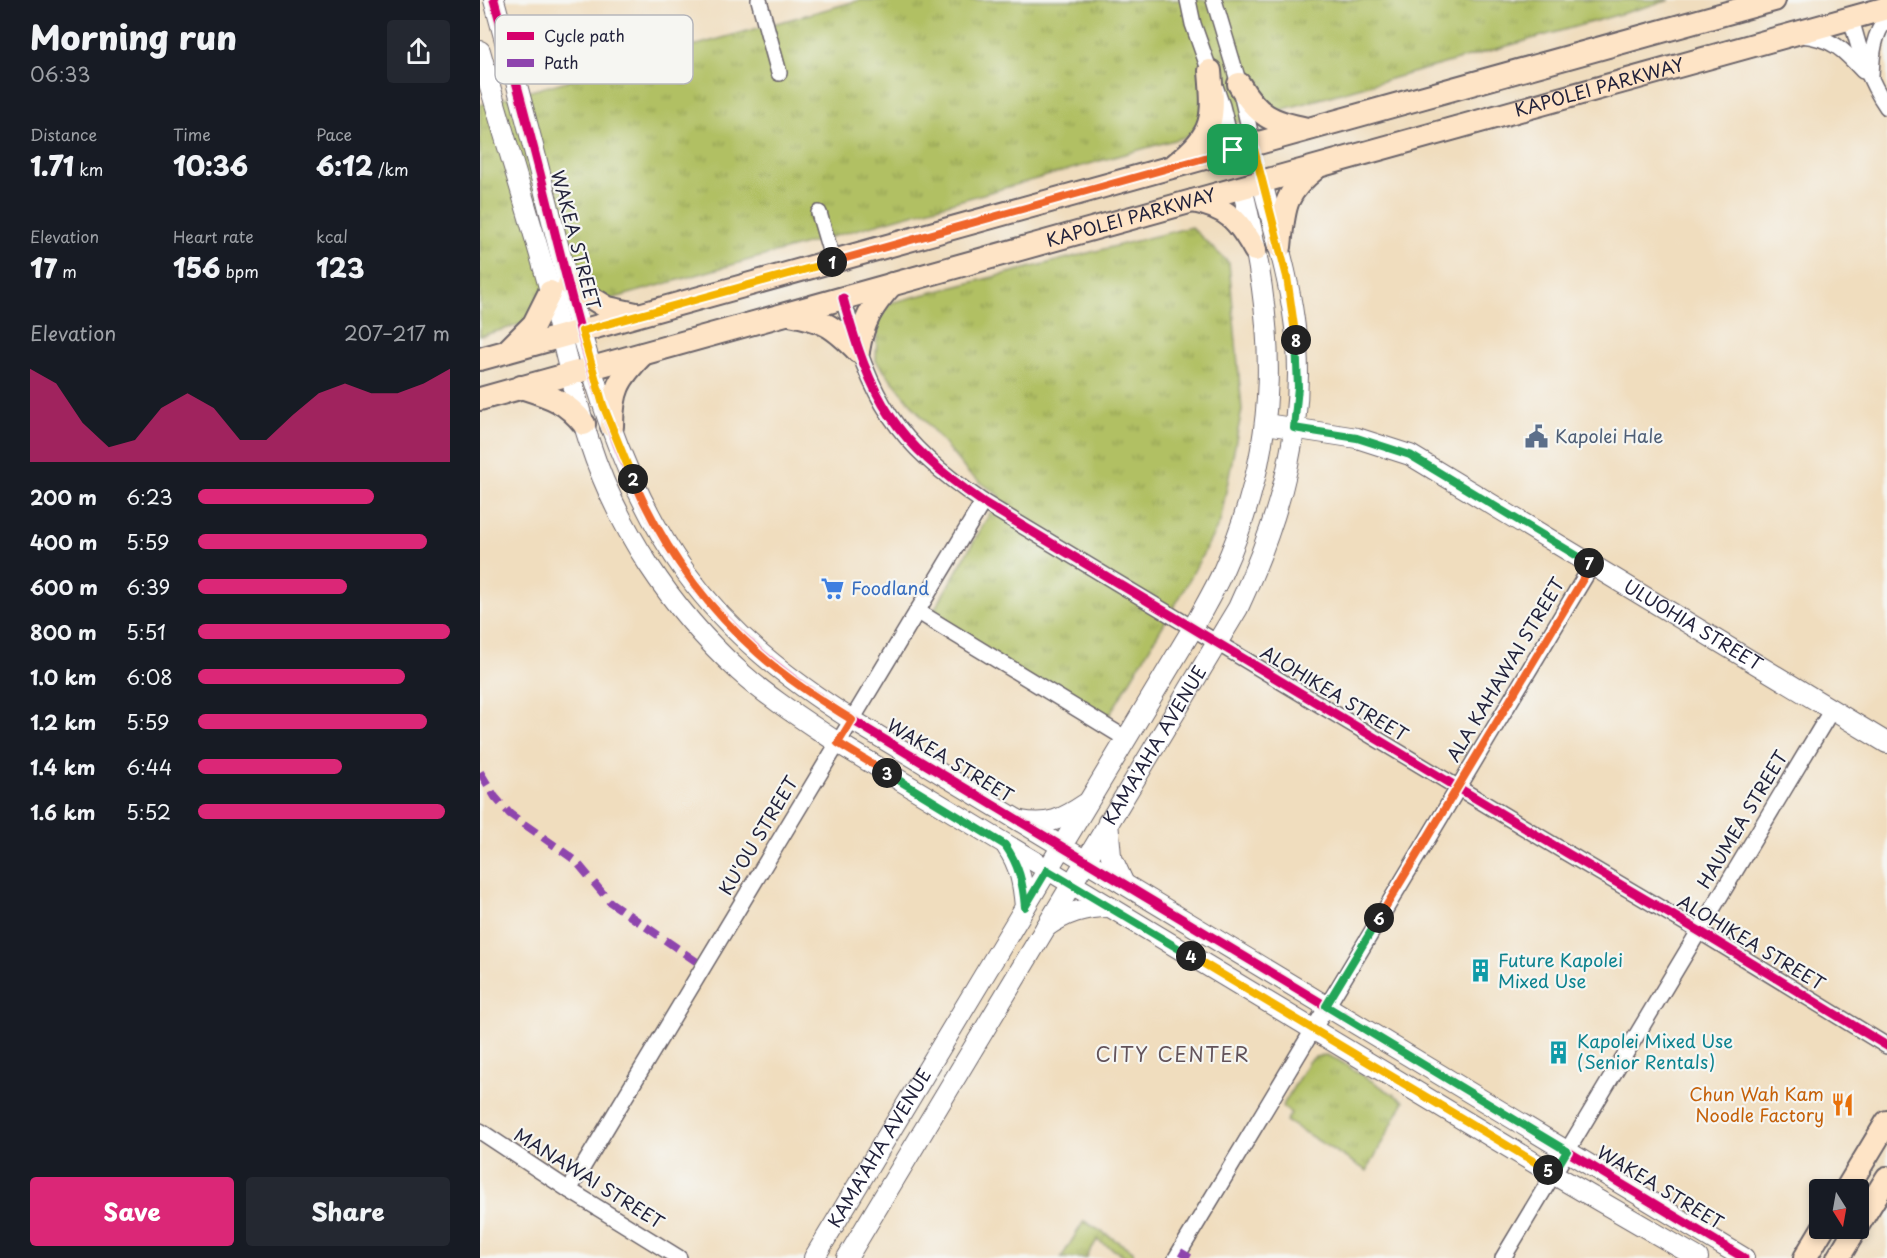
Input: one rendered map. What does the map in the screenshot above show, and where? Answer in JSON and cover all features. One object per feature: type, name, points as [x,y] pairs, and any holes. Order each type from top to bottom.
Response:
[{"type":"main road","name":"KAPOLEI PARKWAY","points":[[480,359],[1774,0]]},
{"type":"main road","name":"KAPOLEI PARKWAY","points":[[480,399],[1795,34],[1848,9],[1887,8]]},
{"type":"main road","points":[[1172,167],[1192,151],[1208,130],[1213,99],[1210,71]]},
{"type":"main road","points":[[1239,84],[1264,115],[1284,124],[1309,129]]},
{"type":"main road","points":[[1243,147],[1252,184]]},
{"type":"main road","points":[[1280,247],[1283,213],[1287,201],[1293,189],[1320,165]]},
{"type":"main road","points":[[1192,201],[1213,206],[1232,216],[1242,227],[1255,249]]},
{"type":"main road","points":[[833,261],[843,298]]},
{"type":"main road","points":[[858,351],[861,330],[869,313],[892,284]]},
{"type":"main road","points":[[506,352],[534,324],[558,286],[608,308],[640,315]]},
{"type":"main road","points":[[786,314],[807,317],[828,324],[858,351]]},
{"type":"main road","points":[[612,426],[614,394],[619,382],[627,369],[643,354]]},
{"type":"main road","points":[[521,387],[557,399],[575,413],[584,424]]},
{"type":"main road","points":[[1853,1179],[1887,1122]]},
{"type":"main road","points":[[1869,1207],[1887,1178]]},
{"type":"main road","points":[[1805,1258],[1816,1239]]},
{"type":"main road","points":[[1838,1258],[1849,1239]]},
{"type":"street","name":"WAKEA STREET","points":[[494,0],[498,15]]},
{"type":"street","points":[[759,0],[779,73]]},
{"type":"street","points":[[1188,0],[1193,24],[1210,71],[1243,147]]},
{"type":"street","points":[[1214,0],[1239,84],[1243,147]]},
{"type":"street","points":[[1848,9],[1871,81],[1887,107]]},
{"type":"street","points":[[1871,81],[1874,42],[1887,18]]},
{"type":"street","points":[[1795,34],[1815,36],[1839,46],[1871,81]]},
{"type":"street","name":"WAKEA STREET","points":[[480,51],[494,101],[558,286],[581,371],[584,424],[596,460],[621,515],[650,567],[691,622],[715,648],[758,687],[838,743],[1553,1174],[1698,1258]]},
{"type":"street","name":"WAKEA STREET","points":[[517,84],[558,286]]},
{"type":"street","name":"KAMA'AHA AVENUE","points":[[847,1258],[1217,643],[1242,599],[1271,528],[1282,495],[1294,428],[1298,387],[1297,353],[1295,321],[1280,247],[1252,184]]},
{"type":"street","name":"KAMA'AHA AVENUE","points":[[814,1258],[1193,628],[1222,573],[1245,515],[1266,423],[1269,383],[1268,334],[1263,287],[1255,249],[1252,184]]},
{"type":"street","points":[[819,213],[833,261]]},
{"type":"street","name":"ALOHIKEA STREET","points":[[843,298],[858,351],[876,395],[901,433],[933,465],[983,502],[1700,931],[1887,1046]]},
{"type":"street","name":"WAKEA STREET","points":[[581,371],[603,405],[646,508],[670,549],[700,592],[758,652],[811,694],[1014,819],[1744,1258]]},
{"type":"street","name":"ULUOHIA STREET","points":[[1266,423],[1357,438],[1410,455],[1887,743]]},
{"type":"street","name":"KU'OU STREET","points":[[569,1190],[983,502]]},
{"type":"street","name":"ALA KAHAWAI STREET","points":[[1176,1258],[1592,564]]},
{"type":"street","points":[[917,611],[1125,738]]},
{"type":"street","name":"HAUMEA STREET","points":[[1503,1258],[1832,711]]},
{"type":"street","points":[[1014,819],[1037,824],[1053,821],[1071,814],[1088,803]]},
{"type":"street","points":[[1108,822],[1111,856],[1124,884]]},
{"type":"street","points":[[1005,845],[1016,860],[1022,875],[1025,907]]},
{"type":"street","points":[[1044,928],[1078,910],[1109,907]]},
{"type":"street","name":"MANAWAI STREET","points":[[480,1131],[569,1190],[679,1258]]},
{"type":"green space","points":[[860,0],[1670,0],[480,336],[480,105],[556,84],[693,84],[693,46]]},
{"type":"green space","points":[[1191,227],[1229,263],[1242,410],[1220,522],[1180,597],[1106,721],[926,624],[1000,496],[969,474],[876,361],[878,306]]},
{"type":"green space","points":[[1326,1055],[1404,1101],[1367,1171],[1286,1121],[1291,1113],[1282,1107],[1308,1062],[1315,1057]]},
{"type":"green space","points":[[1084,1221],[1133,1251],[1134,1258],[1128,1258],[1097,1240],[1086,1258],[1061,1258]]},
{"type":"marked path","points":[[480,772],[495,797],[510,814],[575,860],[610,902],[703,966]]},
{"type":"marked path","points":[[1180,1252],[1190,1258]]},
{"type":"cycle path","points":[[494,0],[498,15]]},
{"type":"cycle path","points":[[517,84],[578,322],[621,453],[639,495],[661,535],[703,595],[741,636],[783,672],[852,720],[1744,1258]]},
{"type":"cycle path","points":[[843,298],[864,365],[890,416],[907,438],[928,459],[983,502],[1887,1046]]},
{"type":"place","name":"Kapolei Hale","points":[[1537,437]]},
{"type":"place","name":"Foodland","points":[[833,589]]},
{"type":"place","name":"Future Kapolei Mixed Use","points":[[1480,971]]},
{"type":"place","name":"Kapolei Mixed Use (Senior Rentals)","points":[[1559,1052]]},
{"type":"place","name":"Chun Wah Kam Noodle Factory","points":[[1842,1105]]},
{"type":"district","name":"CITY CENTER","points":[[1173,1055]]},
{"type":"route","points":[[1253,145],[1287,277],[1295,321],[1297,353],[1298,387],[1294,428],[1357,438],[1410,455],[1592,564],[1326,1006],[1567,1151],[1553,1174],[1047,870],[1025,907],[1022,875],[1016,860],[1005,845],[838,743],[852,720],[783,674],[758,652],[700,592],[665,541],[646,508],[603,405],[582,331],[1233,150],[1253,145]]}]
